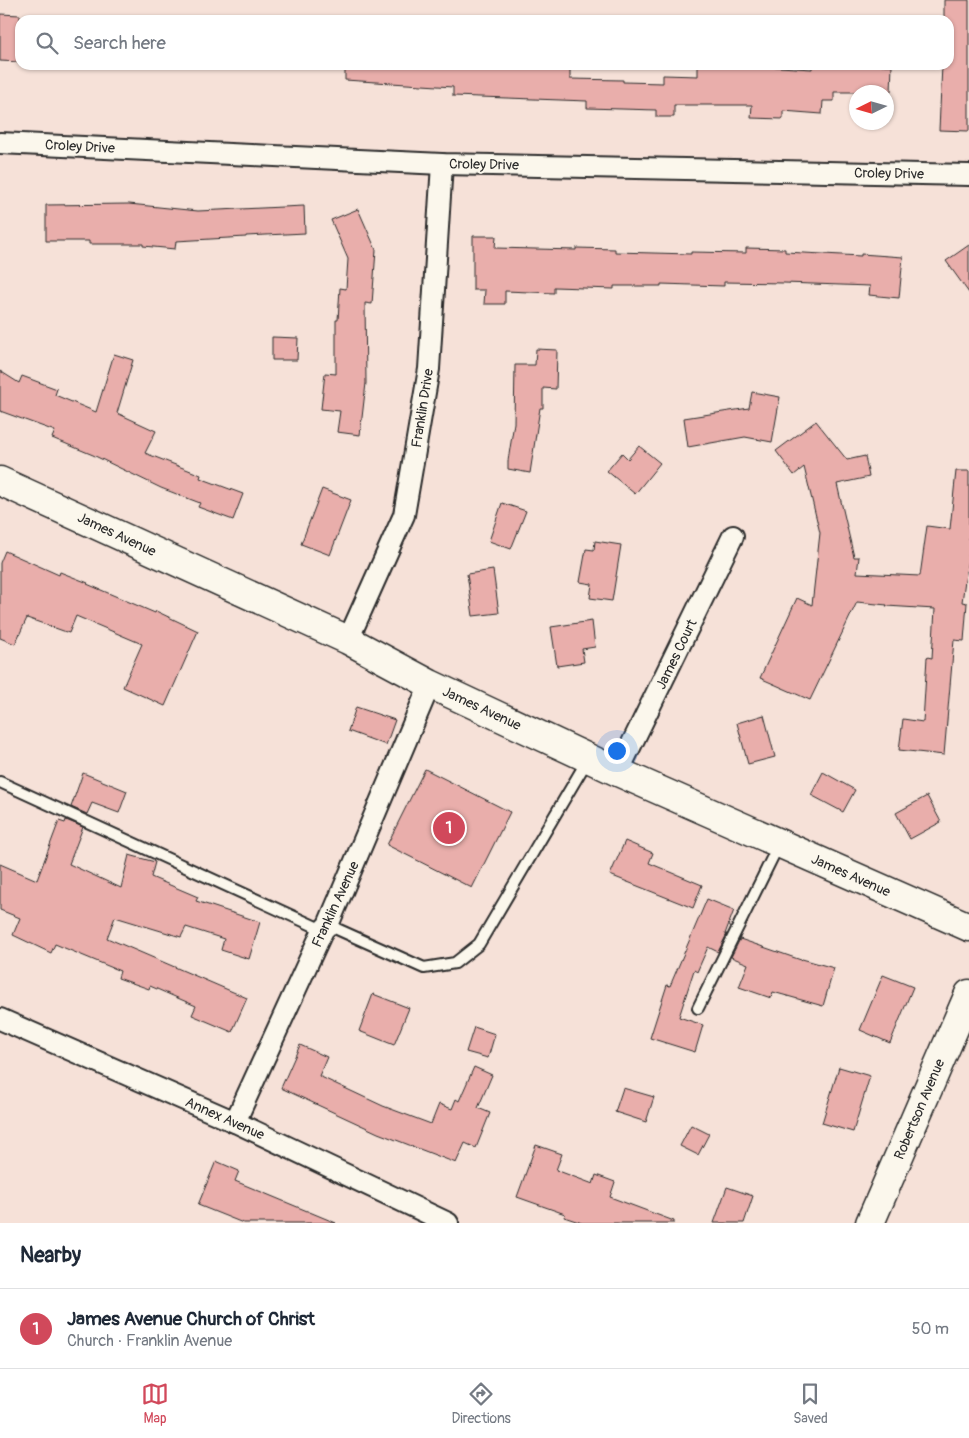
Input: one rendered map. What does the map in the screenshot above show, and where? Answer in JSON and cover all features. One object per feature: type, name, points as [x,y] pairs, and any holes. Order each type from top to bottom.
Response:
[{"type":"street","name":"Croley Drive","points":[[0,143],[442,164],[969,175]]},
{"type":"street","name":"Franklin Drive","points":[[348,640],[404,515],[429,369],[442,164]]},
{"type":"street","name":"James Avenue","points":[[0,481],[348,640],[430,684],[618,772],[969,927]]},
{"type":"street","name":"James Court","points":[[618,772],[733,536]]},
{"type":"street","name":"Franklin Avenue","points":[[235,1122],[326,928],[430,684]]},
{"type":"street","name":"Robertson Avenue","points":[[870,1223],[969,994]]},
{"type":"street","name":"Annex Avenue","points":[[0,1018],[235,1122],[448,1223]]},
{"type":"lane","points":[[0,782],[326,928],[424,968],[455,963],[479,944],[589,758]]},
{"type":"lane","points":[[698,1008],[780,843]]},
{"type":"building","points":[[944,0],[969,0],[969,131],[939,130],[942,70],[954,70],[954,15],[944,15]]},
{"type":"building","points":[[0,14],[20,15],[15,15],[15,62],[0,61]]},
{"type":"building","points":[[345,70],[570,70],[570,79],[663,83],[663,75],[698,76],[698,70],[892,70],[891,85],[849,85],[849,92],[834,92],[834,101],[823,101],[822,114],[783,111],[783,119],[751,118],[752,105],[674,105],[674,117],[656,117],[656,110],[587,108],[587,101],[453,96],[453,87],[345,80]]},
{"type":"building","points":[[129,204],[198,211],[304,206],[305,233],[176,241],[175,249],[143,246],[143,244],[89,244],[89,241],[46,241],[46,205]]},
{"type":"building","points":[[358,209],[376,250],[372,304],[365,303],[366,383],[360,435],[337,432],[340,411],[321,409],[325,373],[336,374],[336,320],[338,320],[340,288],[346,289],[348,259],[331,220]]},
{"type":"building","points":[[473,236],[496,236],[495,248],[615,249],[615,252],[691,254],[691,252],[746,253],[746,248],[785,249],[785,252],[903,257],[899,298],[869,295],[870,286],[724,282],[724,286],[661,284],[661,286],[614,286],[614,289],[554,287],[554,293],[505,291],[505,304],[484,304],[485,290],[473,290]]},
{"type":"building","points":[[969,245],[969,293],[946,261]]},
{"type":"building","points":[[272,337],[298,338],[297,360],[272,360]]},
{"type":"building","points":[[536,349],[557,350],[556,389],[543,388],[543,408],[540,408],[530,473],[508,469],[508,461],[514,423],[515,365],[535,365]]},
{"type":"building","points":[[114,354],[133,360],[117,413],[156,431],[145,453],[201,475],[200,478],[243,494],[233,520],[198,507],[200,503],[161,488],[93,455],[52,438],[55,431],[0,411],[0,371],[19,383],[22,376],[57,389],[55,395],[96,412]]},
{"type":"building","points":[[752,392],[780,397],[772,442],[745,437],[688,447],[684,418],[749,408]]},
{"type":"building","points":[[816,421],[847,460],[865,456],[869,477],[837,484],[854,557],[859,557],[857,573],[920,576],[927,526],[950,529],[956,471],[969,471],[969,551],[962,602],[967,603],[964,641],[954,640],[944,755],[899,750],[903,719],[923,722],[927,657],[932,658],[935,609],[857,602],[810,700],[760,678],[797,598],[812,605],[820,533],[804,467],[794,475],[776,451]]},
{"type":"building","points":[[639,446],[660,463],[635,494],[607,471],[622,453],[628,459]]},
{"type":"building","points":[[322,489],[351,500],[330,555],[301,544]]},
{"type":"building","points":[[502,503],[526,511],[511,549],[489,541]]},
{"type":"building","points":[[595,541],[621,545],[612,601],[590,598],[592,584],[580,582],[586,549],[594,550]]},
{"type":"building","points":[[5,551],[59,575],[60,572],[155,613],[156,611],[198,631],[165,706],[123,687],[142,644],[76,616],[69,633],[27,618],[15,644],[0,638],[0,563]]},
{"type":"building","points":[[493,570],[499,613],[473,616],[467,574]]},
{"type":"building","points":[[592,621],[595,647],[582,649],[584,662],[557,666],[551,627]]},
{"type":"building","points":[[356,707],[395,720],[386,745],[348,731]]},
{"type":"building","points":[[764,715],[775,757],[748,764],[737,723]]},
{"type":"building","points":[[425,769],[510,812],[472,888],[387,845]]},
{"type":"building","points":[[823,772],[855,790],[843,812],[811,795]]},
{"type":"building","points":[[83,773],[127,791],[119,813],[92,803],[87,814],[71,807]]},
{"type":"building","points":[[927,796],[941,822],[910,839],[896,813]]},
{"type":"building","points":[[66,820],[83,827],[69,864],[121,888],[129,855],[155,862],[151,877],[198,897],[196,901],[260,922],[249,959],[221,950],[224,939],[186,927],[181,937],[115,917],[107,938],[247,998],[232,1032],[192,1015],[196,1006],[150,986],[149,989],[118,978],[120,971],[55,944],[51,953],[13,935],[20,918],[0,910],[0,864],[37,880],[59,821],[65,823]]},
{"type":"building","points":[[625,841],[653,853],[649,863],[702,885],[693,908],[610,875]]},
{"type":"building","points":[[707,899],[734,910],[725,934],[727,934],[718,952],[708,947],[697,972],[694,970],[679,1017],[703,1025],[695,1052],[650,1038],[667,985],[670,986]]},
{"type":"building","points":[[740,939],[801,960],[834,968],[823,1006],[773,992],[771,998],[739,987],[748,964],[731,957]]},
{"type":"building","points":[[883,975],[913,987],[890,1043],[860,1030]]},
{"type":"building","points":[[373,994],[409,1008],[394,1045],[359,1031]]},
{"type":"building","points":[[474,1027],[495,1034],[488,1058],[466,1052]]},
{"type":"building","points":[[300,1045],[327,1057],[319,1076],[383,1106],[431,1124],[439,1104],[452,1109],[456,1099],[459,1101],[474,1067],[492,1075],[478,1108],[490,1113],[476,1148],[465,1143],[456,1163],[378,1133],[281,1088]]},
{"type":"building","points":[[839,1067],[870,1076],[853,1132],[822,1123]]},
{"type":"building","points":[[623,1088],[654,1097],[646,1122],[615,1112]]},
{"type":"building","points":[[691,1125],[709,1134],[698,1155],[680,1146]]},
{"type":"building","points":[[536,1145],[562,1154],[556,1170],[593,1184],[596,1175],[615,1182],[610,1197],[674,1221],[674,1223],[582,1223],[564,1217],[565,1214],[517,1197]]},
{"type":"building","points":[[216,1161],[239,1171],[235,1181],[336,1223],[243,1223],[198,1205]]},
{"type":"building","points":[[727,1187],[753,1196],[744,1223],[714,1223]]},
{"type":"place","name":"James Avenue Church of Christ","points":[[449,828]]}]
